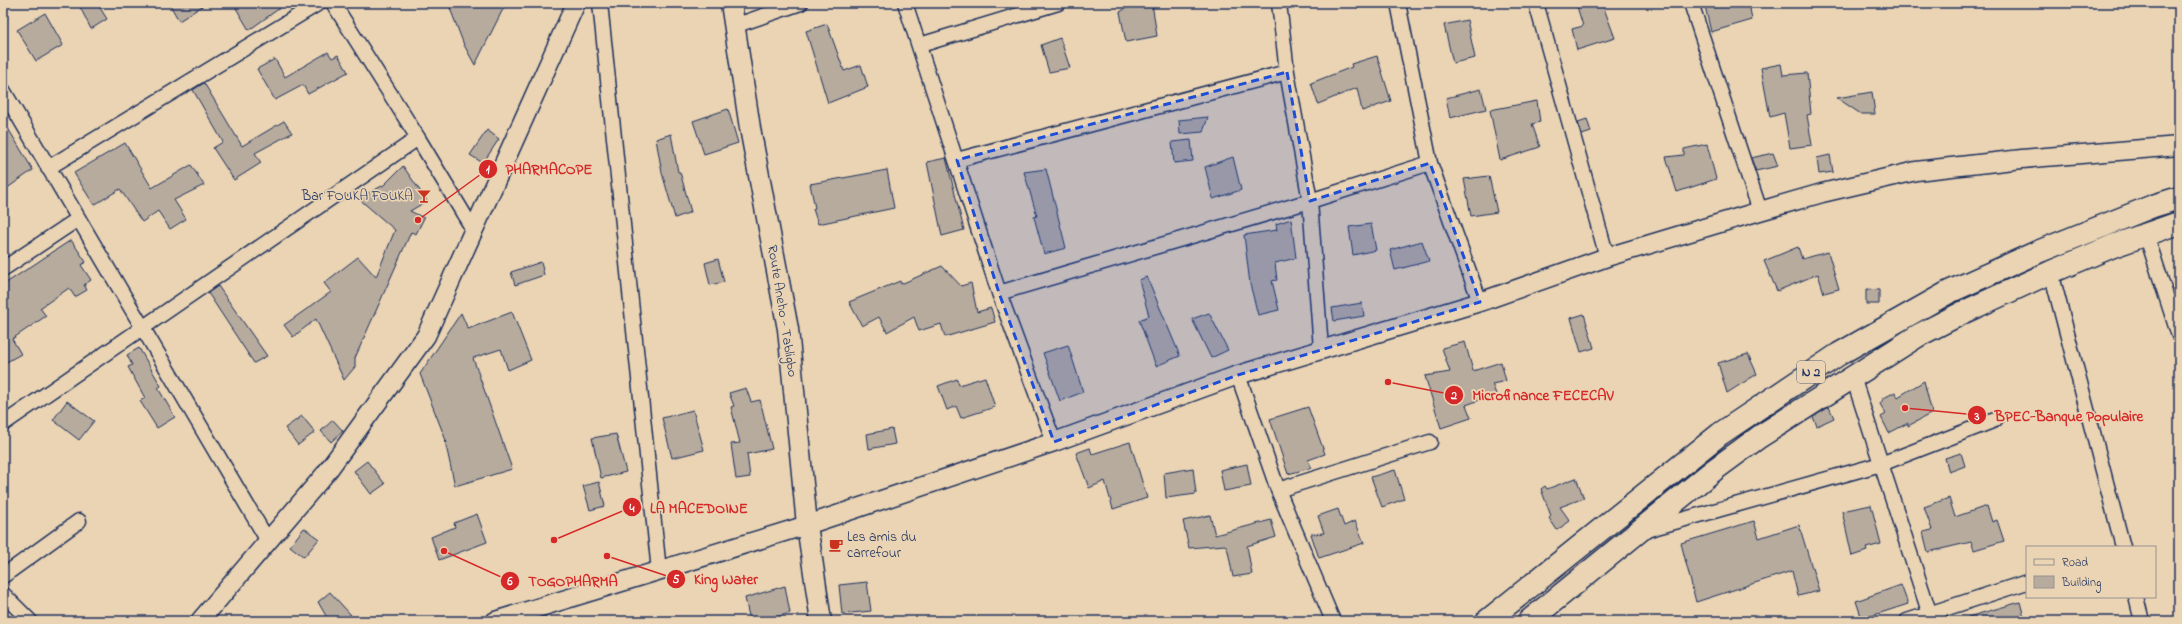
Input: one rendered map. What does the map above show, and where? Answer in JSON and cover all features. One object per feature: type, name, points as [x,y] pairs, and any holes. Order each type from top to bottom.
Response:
[{"type":"highway","name":"N 2","points":[[1487,621],[1720,434],[1839,354],[1949,292],[2040,251],[2153,206],[2179,198]]},
{"type":"highway","name":"N 2","points":[[1529,621],[1714,470],[1759,437],[1919,335],[2050,272],[2146,234],[2179,223]]},
{"type":"main road","name":"Route Aneho - Tabligbo","points":[[731,3],[750,128],[788,329],[807,525],[821,621]]},
{"type":"street","points":[[48,168],[319,3]]},
{"type":"street","points":[[333,3],[418,138],[474,231]]},
{"type":"street","points":[[200,621],[326,473],[426,336],[576,3]]},
{"type":"street","points":[[600,3],[659,571]]},
{"type":"street","points":[[734,26],[802,3]]},
{"type":"street","points":[[905,3],[920,45],[999,293],[1054,442]]},
{"type":"street","points":[[920,45],[1058,3]]},
{"type":"street","points":[[1279,3],[1287,72],[1310,201],[1321,349]]},
{"type":"street","points":[[1398,3],[1430,163],[1480,302]]},
{"type":"street","points":[[1536,3],[1607,257]]},
{"type":"street","points":[[1691,3],[1760,211]]},
{"type":"street","points":[[957,160],[1287,72]]},
{"type":"street","points":[[3,90],[7,106],[48,168],[78,218],[268,541]]},
{"type":"street","points":[[3,424],[418,138]]},
{"type":"street","points":[[495,621],[807,525],[1054,442],[1238,375],[1480,302],[1607,257],[1822,193],[1916,171],[2022,159],[2179,146]]},
{"type":"street","points":[[999,293],[1310,201],[1430,163]]},
{"type":"street","points":[[3,269],[78,218]]},
{"type":"street","points":[[2146,234],[2179,336]]},
{"type":"street","points":[[2050,272],[2123,546]]},
{"type":"street","points":[[1238,375],[1278,490],[1334,621]]},
{"type":"street","points":[[1853,377],[1931,618]]},
{"type":"street","points":[[1641,531],[1881,464],[1995,420]]},
{"type":"street","points":[[1278,490],[1430,442]]},
{"type":"street","points":[[3,576],[79,521]]},
{"type":"street","points":[[1908,621],[1931,618],[2026,582]]},
{"type":"street","points":[[3,594],[30,621]]},
{"type":"street","points":[[2136,598],[2142,621]]},
{"type":"highlighted area","points":[[1287,72],[1310,201],[1430,163],[1480,302],[1238,375],[1054,442],[999,293],[957,160]]},
{"type":"building","points":[[78,3],[97,3],[107,19],[91,29]]},
{"type":"building","points":[[169,3],[207,3],[179,21]]},
{"type":"building","points":[[233,3],[287,3],[249,30]]},
{"type":"building","points":[[448,3],[506,3],[475,65],[464,45]]},
{"type":"building","points":[[1127,3],[1152,3],[1157,36],[1126,42],[1120,12],[1128,7]]},
{"type":"building","points":[[1576,3],[1602,3],[1615,38],[1577,50],[1572,29],[1583,26]]},
{"type":"building","points":[[1712,3],[1749,3],[1752,20],[1711,32],[1705,6]]},
{"type":"building","points":[[45,13],[63,45],[36,61],[17,30]]},
{"type":"building","points":[[1467,20],[1475,58],[1453,63],[1444,25]]},
{"type":"building","points":[[827,24],[844,71],[861,65],[868,87],[828,103],[806,31]]},
{"type":"building","points":[[1060,38],[1070,68],[1049,72],[1041,45]]},
{"type":"building","points":[[328,52],[332,58],[338,55],[348,72],[308,94],[303,85],[275,100],[257,69],[275,59],[285,77]]},
{"type":"building","points":[[1377,56],[1391,101],[1362,111],[1357,88],[1318,104],[1311,83],[1352,67],[1351,64]]},
{"type":"building","points":[[1781,64],[1783,75],[1807,73],[1811,114],[1807,115],[1812,145],[1790,148],[1784,113],[1770,117],[1761,68]]},
{"type":"building","points":[[204,83],[242,146],[284,121],[292,133],[255,153],[261,163],[234,180],[213,148],[223,142],[193,90]]},
{"type":"building","points":[[1481,89],[1486,109],[1450,118],[1446,98]]},
{"type":"building","points":[[1872,92],[1875,114],[1861,114],[1837,98]]},
{"type":"building","points":[[1537,101],[1540,122],[1532,124],[1540,147],[1500,160],[1490,110]]},
{"type":"building","points":[[728,109],[738,143],[704,154],[693,121]]},
{"type":"building","points":[[1208,117],[1203,132],[1180,134],[1179,120]]},
{"type":"building","points":[[1587,119],[1591,132],[1582,135],[1578,122]]},
{"type":"building","points":[[3,120],[33,170],[3,191]]},
{"type":"building","points":[[487,130],[499,139],[483,163],[470,155]]},
{"type":"building","points":[[671,134],[678,172],[680,172],[691,212],[675,218],[662,173],[656,139]]},
{"type":"building","points":[[1191,140],[1193,161],[1174,163],[1172,142]]},
{"type":"building","points":[[125,143],[152,188],[191,165],[204,185],[174,200],[186,219],[170,229],[158,211],[142,222],[120,189],[94,205],[74,173]]},
{"type":"building","points":[[1707,144],[1716,179],[1677,192],[1666,157],[1684,155],[1684,149]]},
{"type":"building","points":[[1773,153],[1778,166],[1756,171],[1751,158]]},
{"type":"building","points":[[1830,155],[1833,172],[1819,174],[1817,158]]},
{"type":"building","points":[[1233,157],[1241,190],[1213,199],[1205,167]]},
{"type":"building","points":[[946,158],[964,230],[942,236],[927,162]]},
{"type":"building","points":[[403,166],[427,201],[410,211],[424,218],[416,234],[411,232],[355,358],[355,367],[344,380],[316,319],[293,337],[284,325],[331,292],[324,283],[358,257],[376,277],[395,230],[358,198],[384,185]]},
{"type":"building","points":[[1046,169],[1066,248],[1044,254],[1034,217],[1037,216],[1024,172]]},
{"type":"building","points":[[887,170],[894,208],[818,224],[813,209],[815,208],[810,184]]},
{"type":"building","points":[[1489,176],[1497,212],[1471,216],[1464,179]]},
{"type":"building","points":[[1291,219],[1296,258],[1275,263],[1277,280],[1272,281],[1279,310],[1258,315],[1250,284],[1244,235],[1277,230],[1276,224]]},
{"type":"building","points":[[1371,224],[1376,250],[1353,255],[1349,227]]},
{"type":"building","points":[[71,240],[86,262],[81,265],[91,280],[84,285],[87,290],[75,297],[69,288],[40,308],[46,316],[12,339],[21,354],[3,364],[3,285]]},
{"type":"building","points":[[1422,241],[1429,261],[1395,270],[1390,250]]},
{"type":"building","points":[[1798,247],[1802,259],[1828,252],[1839,289],[1824,293],[1818,274],[1777,291],[1764,261]]},
{"type":"building","points":[[718,259],[724,282],[710,285],[705,263]]},
{"type":"building","points":[[541,262],[544,275],[515,285],[511,272]]},
{"type":"building","points":[[942,266],[961,286],[971,283],[977,312],[991,308],[995,322],[945,337],[941,324],[919,331],[914,317],[887,332],[879,317],[862,326],[849,302],[900,281],[901,284]]},
{"type":"building","points":[[1147,277],[1180,356],[1156,366],[1139,320],[1149,316],[1139,280]]},
{"type":"building","points":[[218,286],[267,356],[254,363],[208,293]]},
{"type":"building","points":[[1866,289],[1879,290],[1879,304],[1866,304]]},
{"type":"building","points":[[1362,303],[1364,316],[1334,321],[1332,308]]},
{"type":"building","points":[[512,312],[531,360],[508,370],[501,349],[473,358],[512,469],[455,486],[445,441],[447,443],[420,374],[461,313],[468,329]]},
{"type":"building","points":[[1209,313],[1228,350],[1211,358],[1192,319]]},
{"type":"building","points":[[1584,314],[1594,348],[1581,352],[1571,318]]},
{"type":"building","points":[[1465,342],[1473,371],[1501,362],[1506,381],[1492,384],[1496,394],[1466,405],[1471,418],[1441,428],[1425,376],[1450,372],[1442,348]]},
{"type":"building","points":[[1068,345],[1083,392],[1060,401],[1043,353]]},
{"type":"building","points":[[139,348],[161,386],[158,388],[175,417],[157,428],[140,401],[145,398],[128,367],[132,365],[127,355]]},
{"type":"building","points":[[1748,354],[1757,374],[1727,393],[1718,363]]},
{"type":"building","points":[[985,377],[995,407],[961,418],[956,406],[947,410],[938,386],[957,379],[959,385]]},
{"type":"building","points":[[1924,381],[1932,413],[1908,426],[1908,423],[1889,433],[1881,417],[1886,414],[1880,404],[1884,398],[1895,392],[1898,397]]},
{"type":"building","points":[[746,388],[751,402],[760,400],[772,449],[747,454],[750,477],[736,479],[731,444],[740,443],[731,407],[734,406],[729,393]]},
{"type":"building","points":[[67,401],[94,421],[79,440],[53,420]]},
{"type":"building","points":[[1308,407],[1325,454],[1308,460],[1311,468],[1288,474],[1270,419]]},
{"type":"building","points":[[1829,407],[1834,418],[1817,426],[1813,417]]},
{"type":"building","points":[[693,410],[704,450],[672,458],[662,418]]},
{"type":"building","points":[[302,416],[315,432],[298,445],[285,428]]},
{"type":"building","points":[[333,420],[343,431],[331,442],[321,431]]},
{"type":"building","points":[[892,429],[895,444],[869,449],[867,434]]},
{"type":"building","points":[[616,434],[626,472],[601,478],[592,438]]},
{"type":"building","points":[[1130,442],[1147,498],[1113,509],[1105,481],[1089,488],[1076,453],[1090,448],[1092,454]]},
{"type":"building","points":[[1961,453],[1965,466],[1949,472],[1945,458]]},
{"type":"building","points":[[367,461],[385,484],[371,494],[354,471]]},
{"type":"building","points":[[1247,464],[1251,486],[1224,491],[1220,470]]},
{"type":"building","points":[[1193,468],[1196,494],[1166,498],[1164,473]]},
{"type":"building","points":[[1395,470],[1404,499],[1382,507],[1371,477]]},
{"type":"building","points":[[1576,478],[1584,498],[1560,507],[1570,521],[1557,530],[1549,518],[1551,516],[1541,489],[1545,486],[1547,489]]},
{"type":"building","points":[[599,482],[605,506],[590,510],[583,486]]},
{"type":"building","points":[[1949,498],[1955,517],[1987,506],[1992,522],[1997,520],[2004,541],[1974,550],[1971,542],[1928,552],[1923,532],[1932,530],[1924,507]]},
{"type":"building","points":[[1871,505],[1881,544],[1866,548],[1867,551],[1852,556],[1842,511]]},
{"type":"building","points":[[1338,509],[1344,526],[1355,521],[1364,543],[1319,558],[1311,534],[1324,533],[1318,516]]},
{"type":"building","points":[[477,514],[487,542],[439,560],[431,537],[455,527],[454,523]]},
{"type":"building","points":[[1210,515],[1215,535],[1271,520],[1276,537],[1247,546],[1252,574],[1233,577],[1228,551],[1225,545],[1189,548],[1183,521]]},
{"type":"building","points":[[1754,521],[1759,538],[1799,525],[1819,591],[1798,596],[1792,571],[1696,602],[1681,543]]},
{"type":"building","points":[[304,528],[319,539],[304,557],[290,546]]},
{"type":"building","points":[[867,582],[871,611],[842,614],[839,585]]},
{"type":"building","points":[[1901,585],[1908,604],[1862,619],[1856,601]]},
{"type":"building","points":[[785,586],[790,613],[762,621],[750,621],[745,598]]},
{"type":"building","points":[[330,592],[351,615],[339,621],[329,621],[318,602]]},
{"type":"building","points":[[2020,602],[2025,621],[1968,621],[1968,617]]},
{"type":"place","name":"Bar FOUKA FOUKA","points":[[424,196]]},
{"type":"place","name":"PHARMACOPE","points":[[418,220]]},
{"type":"place","name":"Microfinance FECECAV","points":[[1388,382]]},
{"type":"place","name":"BPEC-Banque Populaire","points":[[1905,408]]},
{"type":"place","name":"LA MACEDOINE","points":[[554,540]]},
{"type":"place","name":"Les amis du carrefour","points":[[836,545]]},
{"type":"place","name":"TOGOPHARMA","points":[[444,551]]},
{"type":"place","name":"King Water","points":[[607,556]]}]
